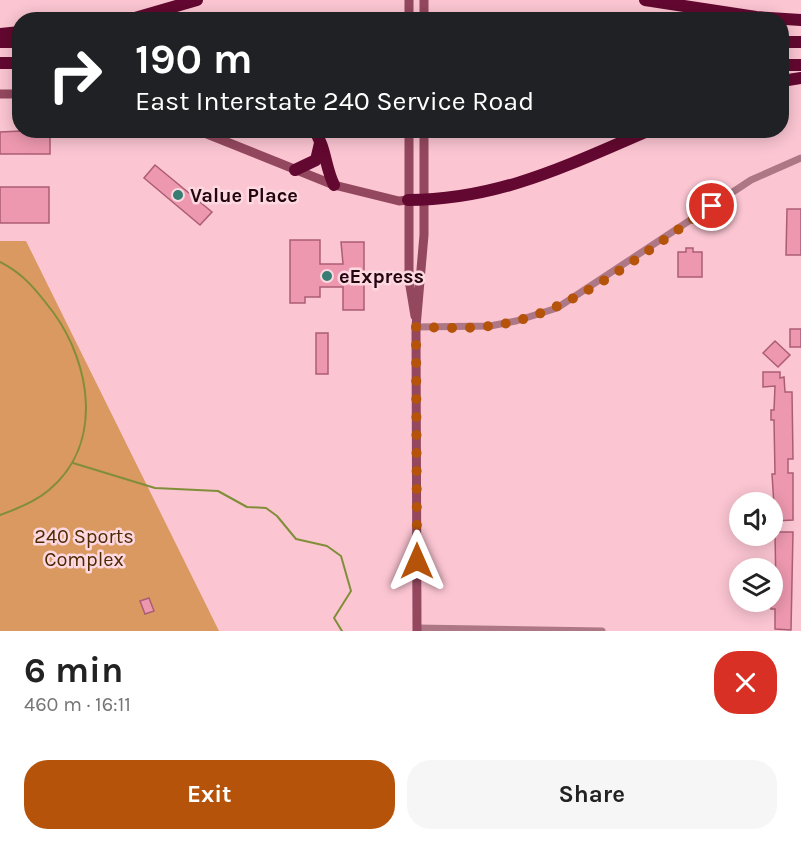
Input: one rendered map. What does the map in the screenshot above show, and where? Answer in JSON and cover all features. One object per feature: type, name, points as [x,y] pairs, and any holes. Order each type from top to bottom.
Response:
[{"type":"highway","points":[[156,12],[197,0]]},
{"type":"highway","points":[[645,0],[724,12]]},
{"type":"highway","points":[[296,170],[308,166],[318,157],[317,138]]},
{"type":"highway","points":[[318,138],[327,172],[334,185]]},
{"type":"highway","points":[[408,200],[470,196],[520,184],[631,138]]},
{"type":"main road","points":[[217,138],[334,185],[397,200],[408,200]]},
{"type":"main road","points":[[409,138],[410,282],[416,327],[417,630]]},
{"type":"main road","points":[[416,327],[422,281],[424,138]]},
{"type":"street","points":[[416,327],[490,326],[516,321],[556,308],[751,180],[801,158]]},
{"type":"street","points":[[417,630],[602,631]]},
{"type":"green space","name":"240 Sports Complex","points":[[0,241],[26,241],[219,631],[0,631]]},
{"type":"building","points":[[12,131],[12,138],[50,138],[50,154],[0,154],[0,132]]},
{"type":"building","name":"Value Place","points":[[155,165],[212,212],[200,225],[144,178]]},
{"type":"building","points":[[0,187],[49,187],[49,223],[0,223]]},
{"type":"building","points":[[787,209],[801,209],[801,255],[786,255]]},
{"type":"building","name":"eExpress","points":[[290,240],[320,240],[320,264],[343,264],[341,242],[364,242],[364,310],[343,310],[343,287],[320,287],[320,297],[305,297],[305,303],[290,303]]},
{"type":"building","points":[[686,248],[693,248],[693,252],[702,252],[702,277],[678,277],[678,252],[686,252]]},
{"type":"building","points":[[790,329],[801,329],[801,347],[790,347]]},
{"type":"building","points":[[316,333],[328,333],[328,374],[316,374]]},
{"type":"building","points":[[775,341],[790,355],[778,367],[763,353]]},
{"type":"building","points":[[763,372],[780,372],[780,378],[784,377],[785,392],[792,392],[793,459],[788,459],[788,473],[793,473],[793,520],[783,521],[783,492],[773,492],[774,420],[771,420],[771,410],[774,410],[775,386],[763,387]]},
{"type":"building","points":[[783,532],[793,532],[791,630],[775,629],[775,612],[783,612],[783,558],[775,558],[775,546],[783,546]]},
{"type":"building","points":[[149,598],[154,611],[145,614],[140,601]]},
{"type":"waterway","points":[[0,262],[30,284],[53,312],[66,333],[83,379],[86,403],[84,427],[78,450],[67,471],[38,498],[0,515]]},
{"type":"waterway","points":[[73,463],[155,488],[218,491],[247,507],[266,508],[277,516],[296,539],[327,546],[341,556],[351,591],[334,618],[342,631]]},
{"type":"place","name":"Value Place","points":[[178,195]]},
{"type":"place","name":"eExpress","points":[[327,276]]},
{"type":"route","points":[[417,561],[416,327],[490,326],[516,321],[556,308],[712,206]]}]
